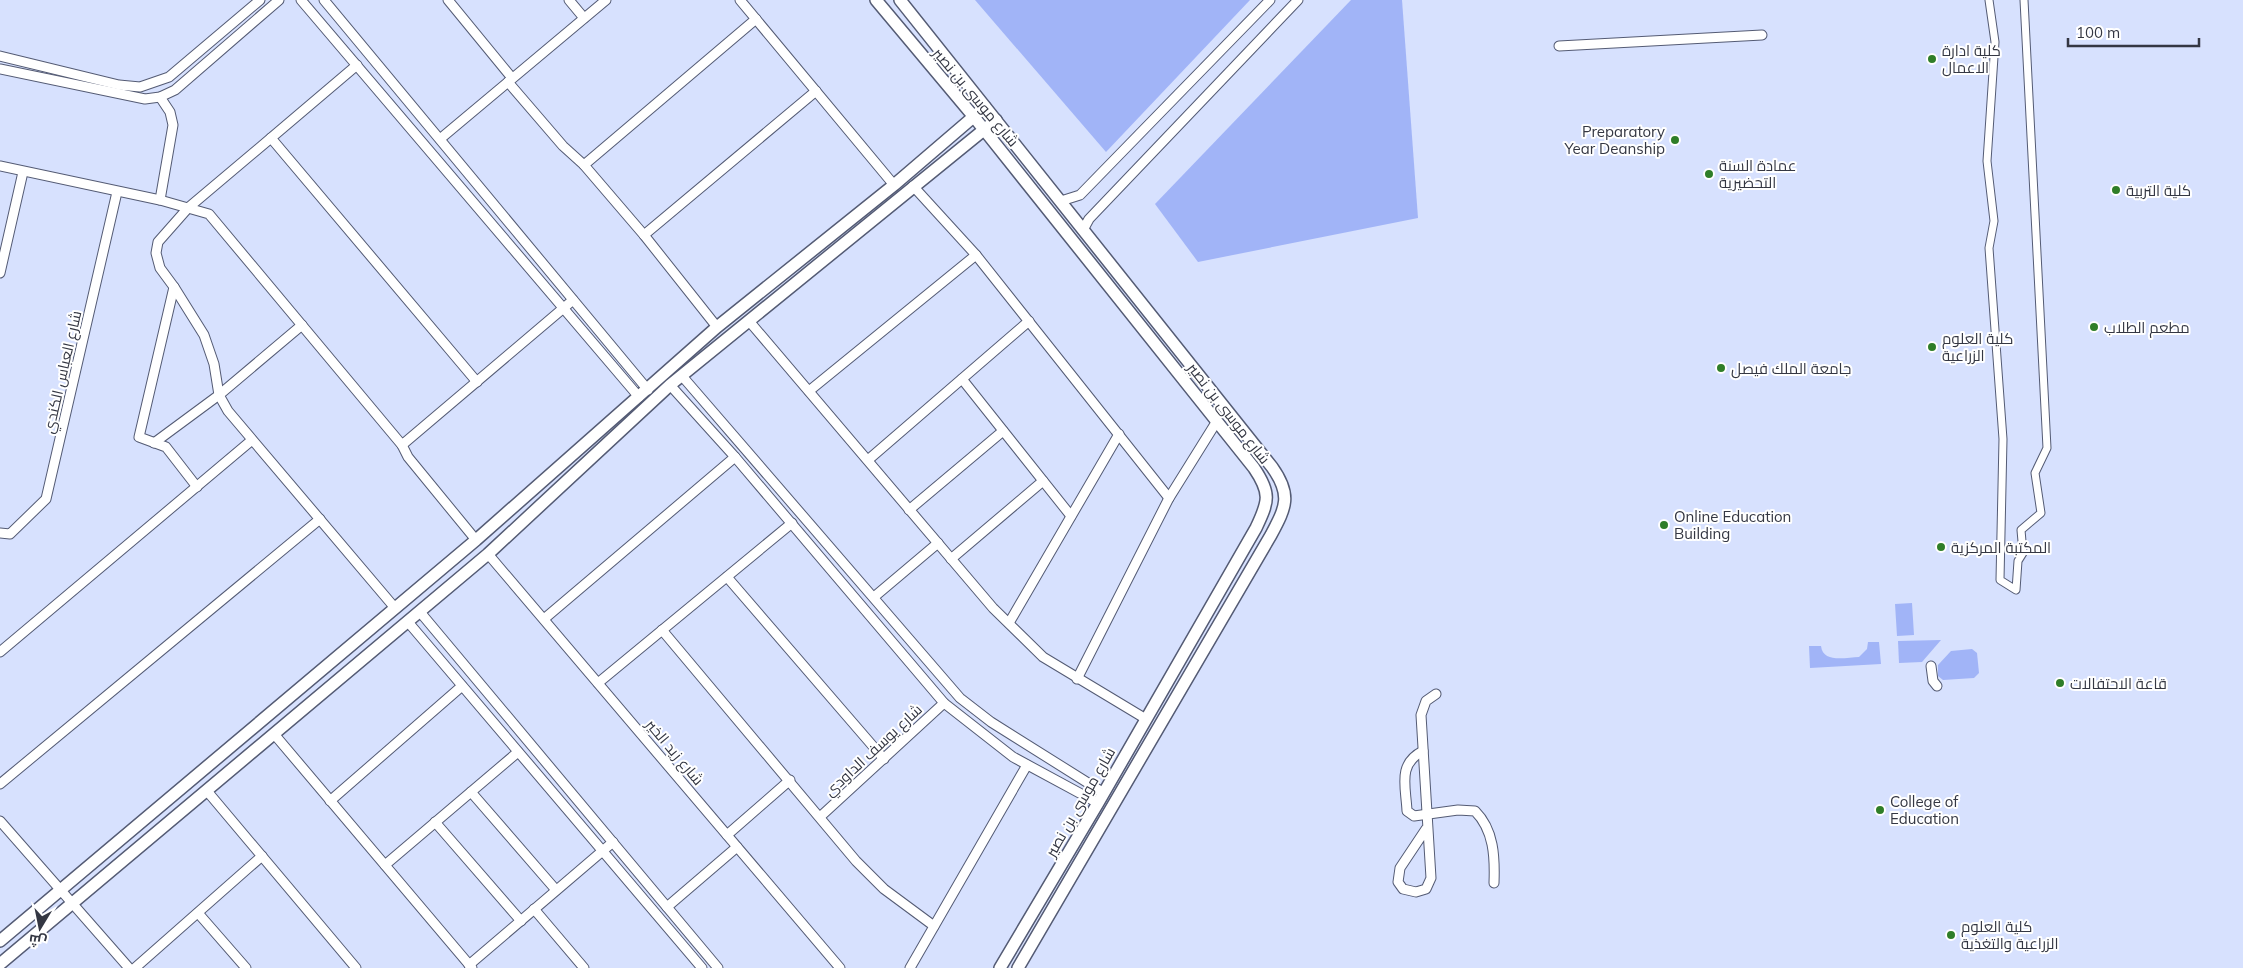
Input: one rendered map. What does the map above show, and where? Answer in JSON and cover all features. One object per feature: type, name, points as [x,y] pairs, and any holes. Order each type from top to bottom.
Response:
[{"type":"street","points":[[0,56],[119,85],[140,87],[169,77],[260,0]]},
{"type":"street","points":[[0,68],[145,99],[160,97],[175,90],[279,0]]},
{"type":"street","points":[[301,0],[562,309],[643,394]]},
{"type":"street","points":[[324,0],[573,300],[643,394]]},
{"type":"street","points":[[448,0],[562,146],[584,165],[644,235],[717,328]]},
{"type":"street","points":[[570,0],[584,18]]},
{"type":"street","points":[[440,139],[606,0]]},
{"type":"street","points":[[740,0],[894,185]]},
{"type":"street","name":"شارع موسى بن نصير","points":[[876,0],[974,117],[1217,421],[1264,482],[1268,499],[1256,528],[1101,798],[1000,968]]},
{"type":"street","name":"شارع موسى بن نصير","points":[[900,0],[1272,467],[1281,479],[1286,492],[1282,514],[1266,543],[1018,968]]},
{"type":"street","points":[[1061,201],[1080,195],[1270,0]]},
{"type":"street","points":[[1083,230],[1089,219],[1298,0]]},
{"type":"street","points":[[1989,0],[1995,42],[1986,160],[1994,221],[1989,248],[2003,439],[2000,580],[2016,590],[2018,561],[2023,553],[2021,530],[2041,514],[2035,473],[2047,448],[2024,0]]},
{"type":"street","points":[[584,165],[756,19]]},
{"type":"street","points":[[1559,46],[1762,35]]},
{"type":"street","points":[[357,65],[188,208],[158,242],[156,253],[160,268],[204,335],[214,364],[219,395],[228,411],[395,608]]},
{"type":"street","points":[[644,235],[816,91]]},
{"type":"street","points":[[160,97],[170,112],[173,125],[160,200]]},
{"type":"street","points":[[0,941],[476,540],[717,328],[894,185],[985,107]]},
{"type":"street","points":[[0,964],[488,554],[670,385],[996,120]]},
{"type":"street","points":[[271,138],[477,382]]},
{"type":"street","points":[[0,166],[160,200],[209,214],[402,445],[408,457],[476,540]]},
{"type":"street","points":[[0,273],[23,172]]},
{"type":"street","points":[[913,186],[976,255],[1169,498]]},
{"type":"street","name":"شارع العباس الكندي","points":[[0,532],[10,534],[46,499],[117,192]]},
{"type":"street","points":[[809,391],[976,255]]},
{"type":"street","points":[[174,287],[139,437],[166,447],[196,487]]},
{"type":"street","points":[[402,445],[573,300]]},
{"type":"street","points":[[748,321],[992,608],[1043,657],[1146,719]]},
{"type":"street","points":[[868,460],[1029,321]]},
{"type":"street","points":[[154,443],[219,395],[302,325]]},
{"type":"street","points":[[682,376],[960,698],[991,722],[1101,798]]},
{"type":"street","points":[[962,379],[1071,516]]},
{"type":"street","points":[[670,385],[792,524],[944,703],[1027,765],[1101,798]]},
{"type":"street","points":[[1077,679],[1169,498],[1217,421]]},
{"type":"street","points":[[909,510],[1004,431]]},
{"type":"street","points":[[1009,623],[1119,434]]},
{"type":"street","points":[[0,652],[252,440]]},
{"type":"street","points":[[544,620],[734,457]]},
{"type":"street","points":[[951,559],[1043,481]]},
{"type":"street","points":[[0,784],[320,519]]},
{"type":"street","points":[[598,683],[792,524]]},
{"type":"street","points":[[874,597],[938,543]]},
{"type":"street","name":"شارع زيد الخير","points":[[488,554],[840,968]]},
{"type":"street","points":[[727,577],[884,759]]},
{"type":"street","points":[[420,612],[718,968]]},
{"type":"street","points":[[881,628],[892,619]]},
{"type":"street","points":[[408,622],[702,968]]},
{"type":"street","points":[[662,630],[821,816],[856,861],[884,889],[934,926]]},
{"type":"street","points":[[1931,666],[1933,680],[1937,686]]},
{"type":"street","points":[[330,801],[462,686]]},
{"type":"street","points":[[1426,829],[1400,868],[1398,882],[1403,889],[1416,892],[1426,889],[1431,878],[1426,829],[1422,751],[1423,706],[1426,701],[1436,694]]},
{"type":"street","name":"شارع يوسف الداودي","points":[[821,816],[944,703]]},
{"type":"street","points":[[274,734],[470,966],[613,842]]},
{"type":"street","points":[[1422,751],[1412,756],[1404,770],[1407,811],[1414,816],[1458,810],[1475,811],[1485,821],[1492,846],[1494,883]]},
{"type":"street","points":[[385,865],[518,752]]},
{"type":"street","points":[[910,968],[1027,765]]},
{"type":"street","points":[[727,835],[790,780]]},
{"type":"street","points":[[207,791],[356,968]]},
{"type":"street","points":[[471,792],[556,890]]},
{"type":"street","points":[[0,821],[74,902],[129,968]]},
{"type":"street","points":[[435,822],[520,921]]},
{"type":"street","points":[[667,907],[738,847]]},
{"type":"street","points":[[135,968],[262,856]]},
{"type":"street","points":[[534,909],[584,968]]},
{"type":"street","points":[[198,913],[246,968]]},
{"type":"shaded area","points":[[975,0],[1250,0],[1106,152]]},
{"type":"shaded area","points":[[1351,0],[1402,0],[1418,218],[1198,262],[1155,204]]},
{"type":"shaded area","points":[[1912,603],[1914,635],[1897,636],[1895,604]]},
{"type":"shaded area","points":[[1941,640],[1922,662],[1899,663],[1898,641]]},
{"type":"shaded area","points":[[1868,642],[1879,642],[1881,664],[1810,668],[1809,646],[1821,646],[1823,652],[1831,657],[1859,657],[1867,649]]},
{"type":"shaded area","points":[[1972,649],[1977,653],[1979,673],[1974,678],[1943,680],[1938,676],[1938,665],[1951,651]]},
{"type":"place","name":"كلية ادارة الاعمال","points":[[1932,59]]},
{"type":"place","name":"Preparatory Year Deanship","points":[[1675,140]]},
{"type":"place","name":"عمادة السنة التحضيرية","points":[[1709,174]]},
{"type":"place","name":"كلية التربية","points":[[2116,190]]},
{"type":"place","name":"مطعم الطلاب","points":[[2094,327]]},
{"type":"place","name":"كلية العلوم الزراعية","points":[[1932,347]]},
{"type":"place","name":"جامعة الملك فيصل","points":[[1721,368]]},
{"type":"place","name":"Online Education Building","points":[[1664,525]]},
{"type":"place","name":"المكتبة المركزية","points":[[1941,547]]},
{"type":"place","name":"قاعة الاحتفالات","points":[[2060,683]]},
{"type":"place","name":"College of Education","points":[[1880,810]]},
{"type":"place","name":"كلية العلوم الزراعية والتغذية","points":[[1951,935]]}]
